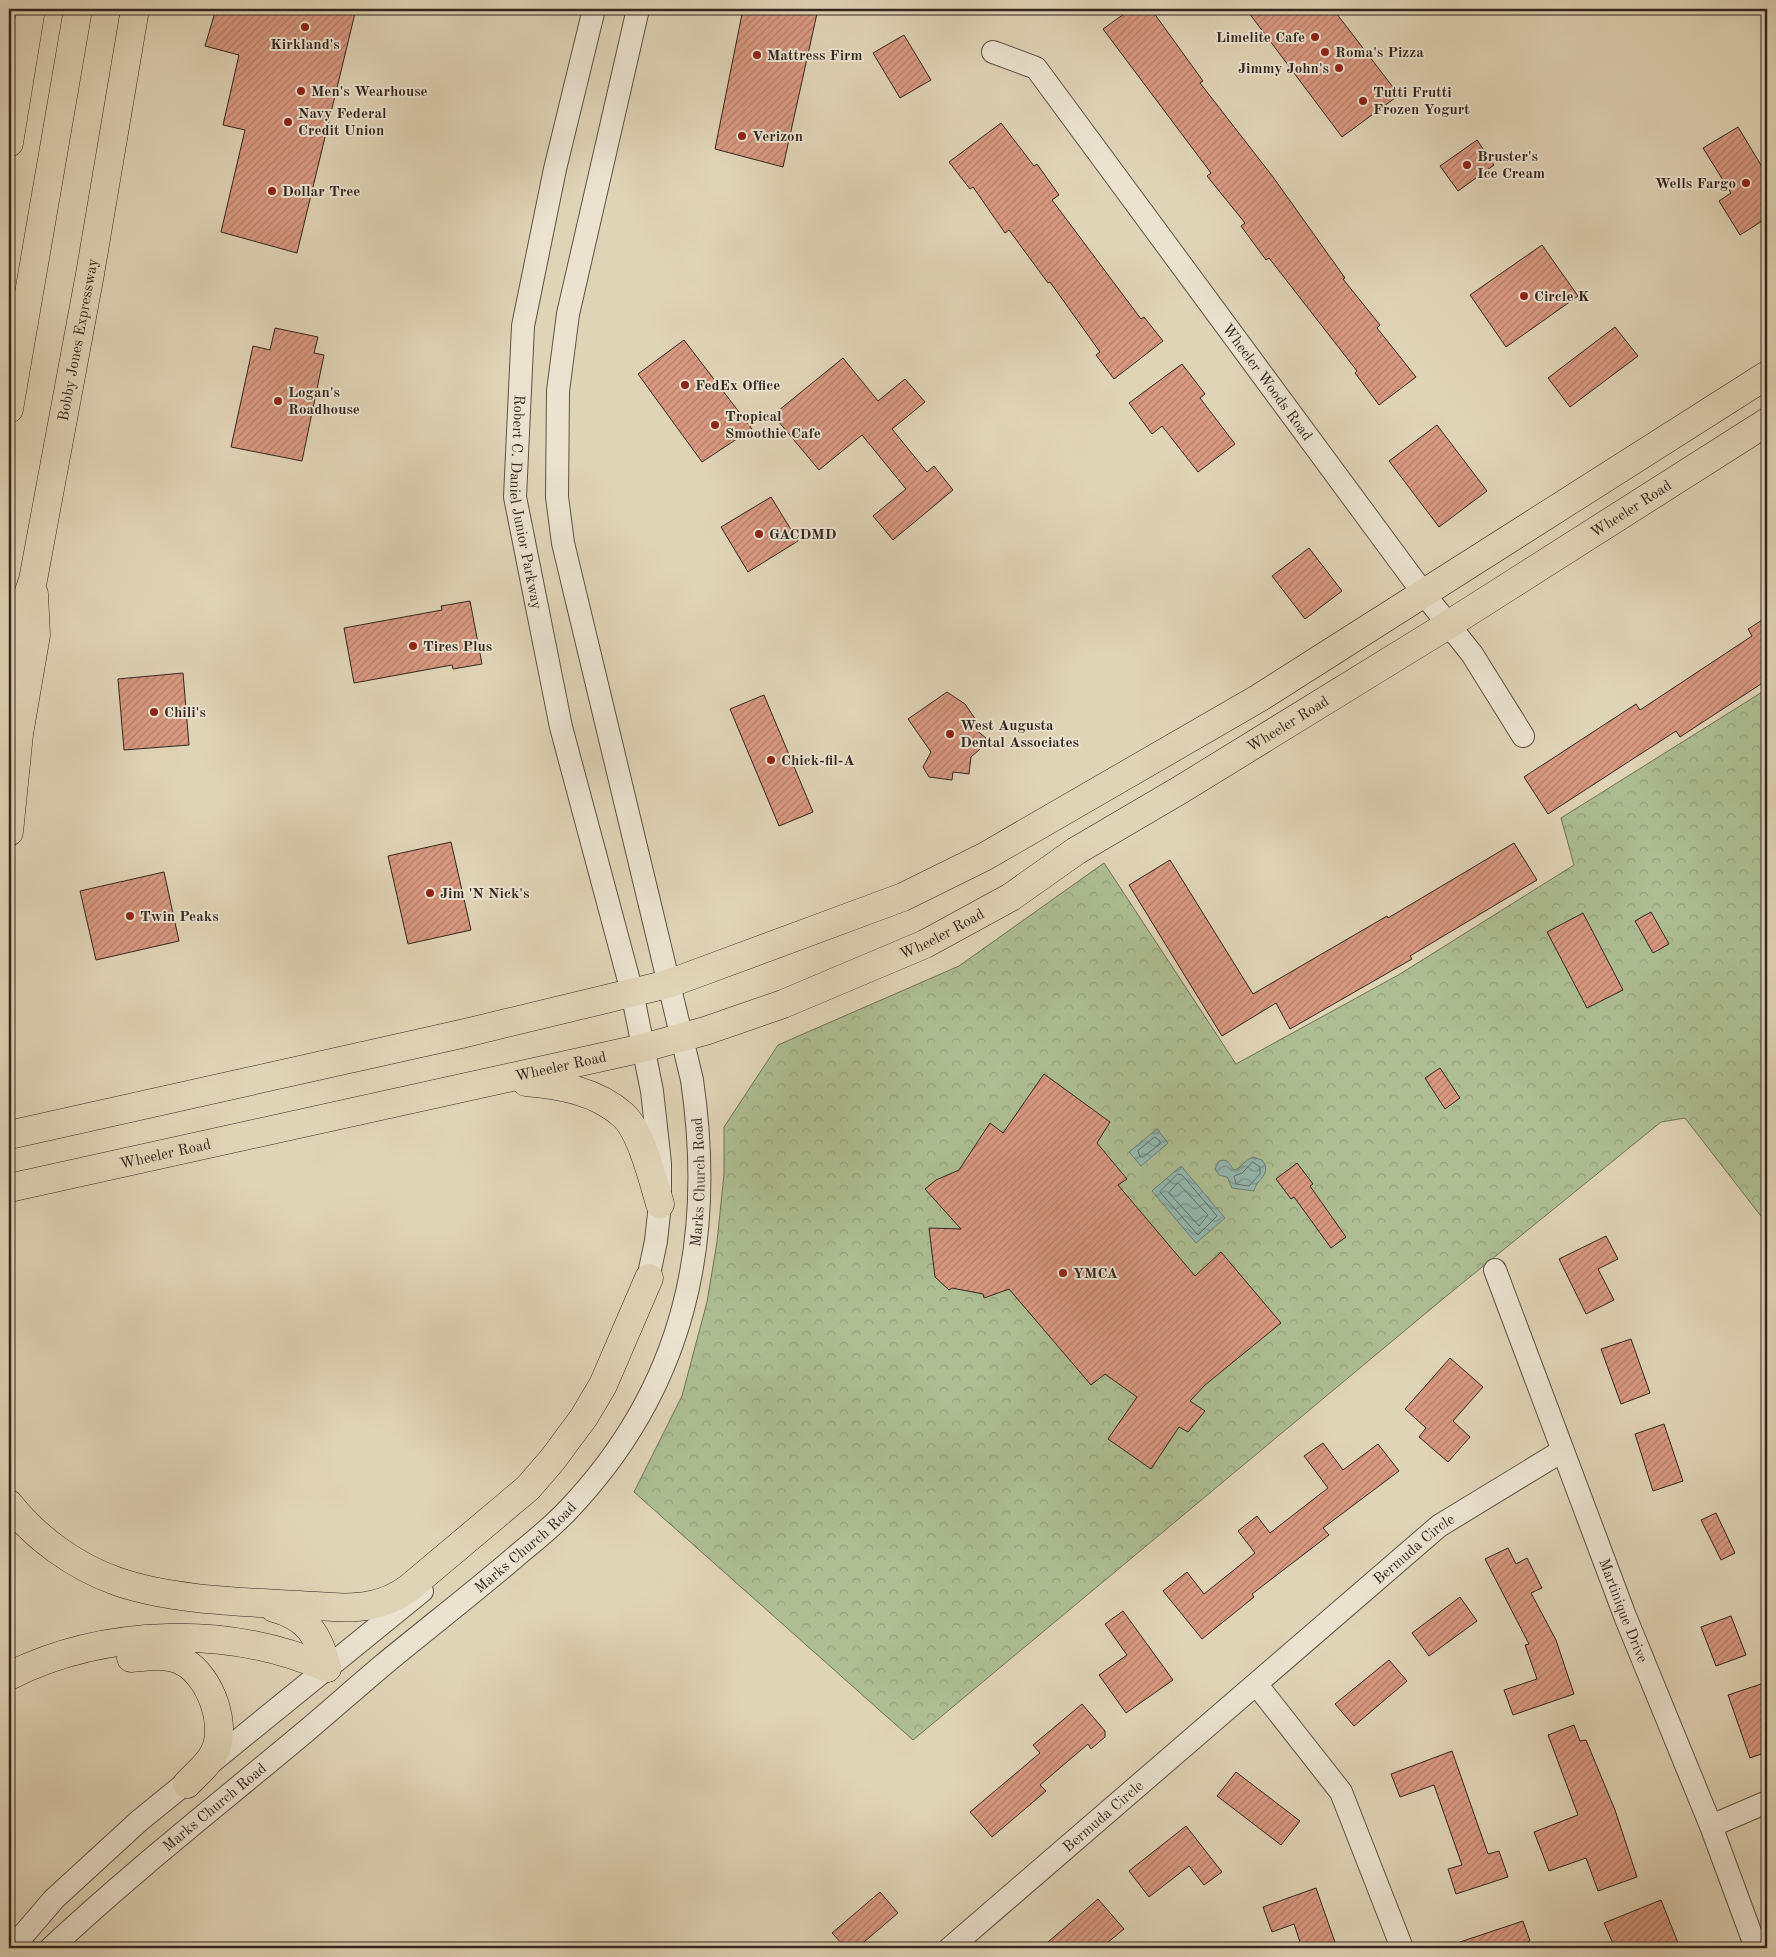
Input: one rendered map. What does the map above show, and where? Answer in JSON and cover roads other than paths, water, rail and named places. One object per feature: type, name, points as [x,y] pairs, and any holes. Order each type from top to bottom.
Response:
[{"type":"main road","points":[[9,143],[31,9]]},
{"type":"main road","points":[[9,409],[78,9]]},
{"type":"main road","name":"Bobby Jones Expressway","points":[[9,667],[15,632],[33,580],[90,274],[135,9]]},
{"type":"main road","points":[[9,1135],[479,1030],[668,984],[903,898],[984,857],[1259,698],[1767,375]]},
{"type":"main road","name":"Wheeler Road","points":[[9,1188],[643,1048],[706,1030],[783,1004],[925,944],[1011,897],[1076,851],[1180,790],[1448,625],[1767,422]]},
{"type":"main road","points":[[9,832],[19,734],[36,635],[33,580]]},
{"type":"main road","points":[[497,1080],[559,1084],[594,1096],[624,1116],[642,1147],[660,1204]]},
{"type":"main road","points":[[9,1504],[22,1521],[48,1543],[80,1565],[115,1580],[149,1591],[256,1602],[350,1607],[370,1606],[393,1599],[409,1588],[528,1488],[552,1459],[584,1417],[603,1386],[649,1278]]},
{"type":"main road","points":[[256,1602],[291,1612],[304,1621],[323,1650],[327,1668]]},
{"type":"main road","points":[[9,1676],[30,1665],[106,1644],[165,1638],[230,1641],[303,1658],[327,1668]]},
{"type":"main road","points":[[9,1695],[56,1674],[98,1663],[164,1656],[183,1662],[198,1674],[210,1693],[218,1712],[218,1729],[213,1755],[187,1784]]},
{"type":"street","name":"Robert C. Daniel Junior Parkway","points":[[594,9],[555,169],[523,326],[514,497],[561,727],[632,992]]},
{"type":"street","name":"Robert C. Daniel Junior Parkway","points":[[638,9],[568,314],[558,391],[557,497],[563,543],[668,984]]},
{"type":"street","name":"Wheeler Woods Road","points":[[994,52],[1036,68],[1424,594],[1472,654],[1523,736]]},
{"type":"street","name":"Marks Church Road","points":[[51,1948],[102,1900],[351,1692],[482,1586],[567,1511],[615,1453],[648,1399],[681,1317],[690,1280],[698,1232],[701,1167],[699,1127],[692,1080],[668,984]]},
{"type":"street","name":"Marks Church Road","points":[[12,1948],[54,1899],[132,1827],[502,1526],[541,1488],[585,1436],[616,1384],[630,1352],[649,1278],[660,1204],[660,1163],[657,1127],[632,992]]},
{"type":"street","name":"Martinique Drive","points":[[1495,1270],[1625,1616],[1711,1826],[1756,1948]]},
{"type":"street","name":"Bermuda Circle","points":[[950,1948],[1439,1526],[1562,1451]]},
{"type":"street","points":[[327,1668],[351,1692]]},
{"type":"street","points":[[1256,1685],[1341,1792],[1402,1948]]},
{"type":"street","points":[[1711,1826],[1767,1802]]},
{"type":"water","points":[[1157,1129],[1168,1143],[1141,1166],[1129,1152]]},
{"type":"water","points":[[1253,1157],[1262,1160],[1266,1169],[1254,1191],[1232,1188],[1227,1177],[1219,1175],[1215,1169],[1219,1161],[1224,1160],[1234,1170]]},
{"type":"water","points":[[1181,1166],[1225,1218],[1196,1243],[1152,1191]]},
{"type":"place","name":"Kirkland's","points":[[305,27]]},
{"type":"place","name":"Limelite Cafe","points":[[1315,37]]},
{"type":"place","name":"Roma's Pizza","points":[[1325,52]]},
{"type":"place","name":"Mattress Firm","points":[[757,55]]},
{"type":"place","name":"Jimmy John's","points":[[1339,68]]},
{"type":"place","name":"Men's Wearhouse","points":[[301,91]]},
{"type":"place","name":"Tutti Frutti Frozen Yogurt","points":[[1363,101]]},
{"type":"place","name":"Navy Federal Credit Union","points":[[288,122]]},
{"type":"place","name":"Verizon","points":[[742,136]]},
{"type":"place","name":"Bruster's Ice Cream","points":[[1467,165]]},
{"type":"place","name":"Wells Fargo","points":[[1746,183]]},
{"type":"place","name":"Dollar Tree","points":[[272,191]]},
{"type":"place","name":"Circle K","points":[[1524,296]]},
{"type":"place","name":"FedEx Office","points":[[685,385]]},
{"type":"place","name":"Logan's Roadhouse","points":[[278,401]]},
{"type":"place","name":"Tropical Smoothie Cafe","points":[[715,425]]},
{"type":"place","name":"GACDMD","points":[[759,534]]},
{"type":"place","name":"Tires Plus","points":[[413,646]]},
{"type":"place","name":"Chili's","points":[[154,712]]},
{"type":"place","name":"West Augusta Dental Associates","points":[[950,734]]},
{"type":"place","name":"Chick-fil-A","points":[[771,760]]},
{"type":"place","name":"Jim 'N Nick's","points":[[430,893]]},
{"type":"place","name":"Twin Peaks","points":[[130,916]]},
{"type":"place","name":"YMCA","points":[[1063,1273]]}]
